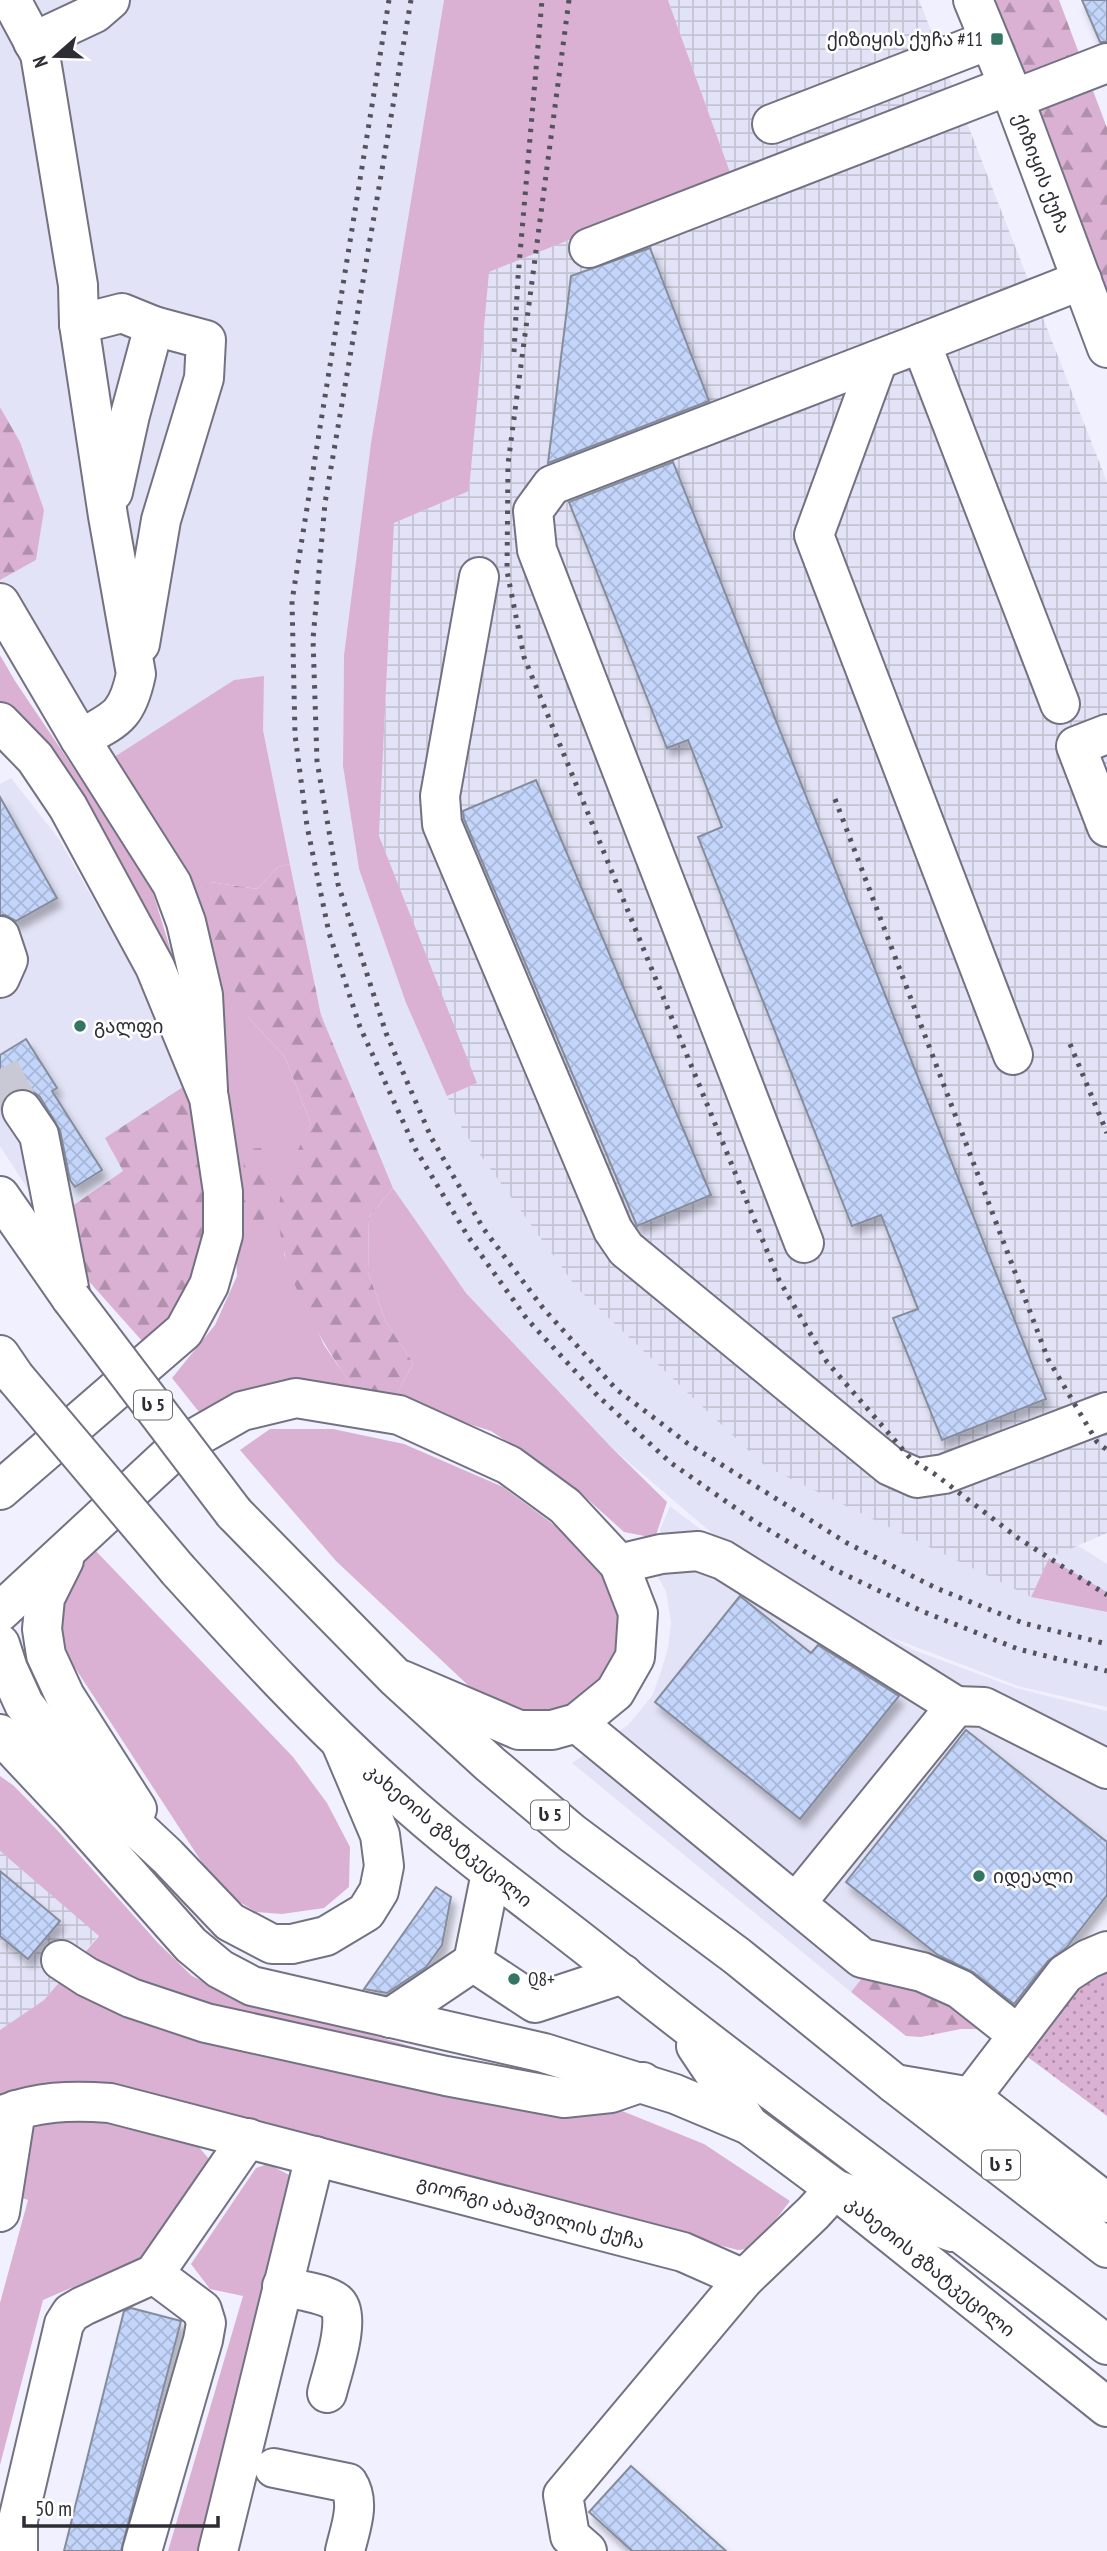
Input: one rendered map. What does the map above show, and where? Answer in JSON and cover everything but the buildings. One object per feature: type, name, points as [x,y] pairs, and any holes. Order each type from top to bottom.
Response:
[{"type":"main road","points":[[11,0],[40,54],[78,285],[79,324],[108,516],[136,674]]},
{"type":"main road","points":[[33,42],[95,13],[110,0]]},
{"type":"main road","name":"ქიზიყის ქუჩა","points":[[973,0],[1011,92],[1107,348]]},
{"type":"main road","points":[[772,124],[989,40]]},
{"type":"main road","points":[[589,248],[1011,92],[1107,63]]},
{"type":"main road","points":[[804,1243],[537,550],[533,511],[552,485],[1082,280]]},
{"type":"main road","points":[[79,324],[122,313],[154,326],[206,340],[204,378],[161,520],[130,700],[113,721],[80,739]]},
{"type":"main road","points":[[108,516],[130,415],[154,326]]},
{"type":"main road","points":[[921,343],[1060,704]]},
{"type":"main road","points":[[878,360],[814,535],[1013,1055]]},
{"type":"main road","points":[[479,577],[440,796],[442,824],[613,1230],[626,1249],[890,1466],[917,1478],[944,1474],[1107,1412]]},
{"type":"main road","points":[[0,603],[80,739],[172,884],[186,922],[203,995],[209,1098],[223,1192],[223,1235],[209,1284],[184,1331],[0,1490]]},
{"type":"main road","points":[[0,722],[35,758],[100,862],[155,967],[209,1098]]},
{"type":"main road","points":[[1107,734],[1076,746],[1107,827]]},
{"type":"main road","points":[[0,936],[8,960],[0,978]]},
{"type":"main road","points":[[22,1110],[39,1135],[71,1298]]},
{"type":"main road","name":"ს 5","points":[[0,1196],[71,1298],[234,1513],[396,1678],[490,1764],[572,1833],[737,1956],[895,2084],[1107,2248]]},
{"type":"main road","name":"კახეთის გზატკეცილი","points":[[7,1366],[178,1570],[260,1660],[341,1743],[396,1794],[491,1873],[623,1974],[679,2021],[971,2238],[1107,2345]]},
{"type":"main road","points":[[0,1612],[177,1448],[242,1411],[296,1398],[399,1415],[509,1465],[565,1506],[619,1564],[638,1613],[635,1657],[615,1692],[577,1723],[552,1730],[519,1730],[396,1678]]},
{"type":"main road","points":[[69,1549],[45,1598],[42,1629],[46,1655],[65,1696],[167,1856]]},
{"type":"main road","points":[[619,1564],[662,1554],[698,1551],[723,1560],[956,1706],[984,1707],[1107,1769]]},
{"type":"main road","points":[[0,1644],[24,1704],[74,1769],[167,1856],[230,1922],[272,1944],[292,1944],[326,1936],[366,1912],[379,1891],[384,1866],[380,1835],[341,1743]]},
{"type":"main road","points":[[796,1903],[956,1706]]},
{"type":"main road","points":[[577,1723],[862,1958],[922,1972],[960,1989],[1018,2035]]},
{"type":"main road","points":[[0,1734],[191,1945],[220,1969],[252,1986],[544,2053],[643,2082],[749,2125],[835,2189],[744,2278],[563,2495],[570,2536],[587,2551]]},
{"type":"main road","points":[[0,1753],[54,1793]]},
{"type":"main road","points":[[390,2018],[473,1962],[491,1873]]},
{"type":"main road","points":[[971,2097],[1065,1974],[1088,1959],[1107,1951]]},
{"type":"main road","points":[[61,1960],[87,1977],[131,1998],[205,2023],[446,2076],[564,2098],[611,2093],[643,2082]]},
{"type":"main road","points":[[473,1962],[535,2003],[542,2017],[544,2053]]},
{"type":"main road","points":[[535,2003],[623,1974]]},
{"type":"main road","points":[[679,2021],[749,2125]]},
{"type":"main road","points":[[895,2084],[971,2097],[1107,2203]]},
{"type":"main road","name":"გიორგი აბაშვილის ქუჩა","points":[[8,2113],[68,2100],[110,2103],[683,2252],[744,2278]]},
{"type":"main road","points":[[0,2212],[8,2113]]},
{"type":"main road","points":[[18,2551],[18,2520],[64,2323],[71,2313],[83,2306],[154,2274],[248,2138]]},
{"type":"main road","points":[[227,2549],[282,2286],[315,2156]]},
{"type":"main road","name":"კახეთის გზატკეცილი","points":[[835,2189],[971,2238]]},
{"type":"main road","name":"კახეთის გზატკეცილი","points":[[835,2189],[1107,2407]]},
{"type":"main road","points":[[142,2551],[206,2323],[202,2310],[154,2274]]},
{"type":"main road","points":[[282,2286],[327,2298],[339,2304],[343,2313],[344,2325],[327,2393]]},
{"type":"main road","points":[[274,2468],[348,2483],[354,2492],[355,2504],[345,2551]]},
{"type":"shaded area","points":[[0,0],[444,0],[371,443],[344,655],[343,766],[359,869],[406,1003],[463,1131],[1031,1597],[1107,1612],[1107,1707],[1018,1686],[887,1636],[914,1650],[1016,1688],[1107,1711],[1107,1895],[1013,2015],[866,1973],[851,1992],[572,1763],[628,1725],[652,1696],[668,1648],[671,1622],[666,1591],[651,1565],[662,1564],[660,1530],[670,1506],[762,1576],[611,1447],[466,1293],[393,1188],[321,1015],[263,730],[263,676],[234,680],[111,759],[69,701],[0,583],[0,580],[36,560],[20,442],[0,407]]},
{"type":"shaded area","points":[[668,0],[919,0],[1107,482],[1107,1533],[1049,1558],[1031,1597],[765,1466],[576,1287],[463,1131],[447,1096],[476,1083],[379,836],[394,523],[469,491],[488,272],[731,175]]},
{"type":"shaded area","name":"გალფი","points":[[11,778],[59,839],[132,968],[186,1085],[123,1171],[85,1277],[0,1146],[0,784]]},
{"type":"shaded area","points":[[1077,1545],[1107,1564],[1107,1592],[1049,1558]]},
{"type":"shaded area","points":[[0,1851],[99,1935],[44,2000],[0,2030]]},
{"type":"green space","points":[[444,0],[668,0],[731,175],[489,272],[469,491],[394,523],[379,836],[477,1083],[447,1096],[406,1003],[359,869],[343,766],[344,655],[371,443]]},
{"type":"green space","points":[[984,0],[1059,0],[1107,128],[1107,315]]},
{"type":"green space","points":[[0,407],[20,442],[44,510],[36,560],[0,580]]},
{"type":"green space","points":[[0,655],[149,880],[178,974],[0,710]]},
{"type":"green space","points":[[264,676],[263,730],[290,864],[278,867],[257,889],[210,882],[249,1018],[285,1057],[311,1124],[287,1178],[284,1254],[324,1345],[358,1395],[203,1417],[172,1378],[215,1325],[237,1276],[233,1182],[210,967],[111,759],[234,680]]},
{"type":"green space","points":[[290,864],[321,1015],[393,1188],[369,1217],[368,1272],[386,1322],[413,1363],[394,1400],[358,1395],[317,1331],[294,1282],[280,1232],[280,1198],[291,1165],[311,1124],[285,1057],[249,1018],[209,940],[198,901],[210,882],[257,889],[278,867]]},
{"type":"green space","points":[[186,1085],[197,1112],[213,1234],[176,1312],[143,1342],[85,1277],[68,1209],[123,1171],[105,1138]]},
{"type":"green space","points":[[261,1148],[270,1175],[264,1219],[251,1230],[243,1201],[245,1149]]},
{"type":"green space","points":[[393,1188],[466,1293],[611,1447],[667,1502],[655,1538],[624,1532],[573,1486],[491,1431],[394,1400],[413,1363],[386,1322],[368,1272],[369,1217]]},
{"type":"green space","points":[[270,1429],[333,1429],[404,1444],[503,1487],[565,1533],[600,1572],[622,1618],[613,1663],[585,1694],[545,1718],[505,1720],[336,1561],[240,1450]]},
{"type":"green space","points":[[94,1549],[293,1757],[327,1803],[350,1847],[349,1887],[324,1908],[282,1914],[256,1912],[230,1896],[203,1864],[68,1657],[58,1615],[76,1573]]},
{"type":"green space","points":[[1049,1558],[1107,1592],[1107,1612],[1031,1597]]},
{"type":"green space","points":[[0,1776],[14,1786],[58,1831],[158,1943],[192,1976],[250,2003],[352,2029],[595,2100],[704,2144],[790,2201],[754,2248],[738,2250],[124,2090],[69,2082],[33,2087],[0,2099],[0,2030],[44,2000],[99,1936],[0,1851]]},
{"type":"green space","points":[[1107,1960],[1107,2116],[1025,2055],[1083,1981]]},
{"type":"green space","points":[[866,1973],[948,1997],[995,2029],[961,2029],[921,2037],[906,2036],[851,1992]]},
{"type":"green space","points":[[64,2119],[144,2124],[197,2145],[209,2159],[150,2254],[43,2300],[0,2465],[0,2303],[28,2200],[11,2194],[26,2130]]},
{"type":"green space","points":[[268,2164],[295,2178],[207,2551],[168,2551],[243,2296],[210,2289],[191,2264],[256,2168]]},
{"type":"tunnel","points":[[0,1069],[22,1110]]},
{"type":"railway","points":[[389,0],[292,601],[295,735],[307,826],[329,933],[360,1027],[416,1150],[469,1238],[527,1319],[598,1396],[671,1463],[754,1521],[833,1569],[924,1612],[1018,1649],[1107,1671]]},
{"type":"railway","points":[[411,0],[325,503],[313,639],[317,761],[338,884],[386,1033],[431,1137],[483,1228],[543,1308],[616,1389],[687,1443],[847,1543],[936,1588],[1023,1623],[1107,1644]]},
{"type":"railway","points":[[514,352],[542,0]]},
{"type":"railway","points":[[569,0],[508,464],[507,571],[524,657],[779,1280],[827,1362],[911,1459],[1018,1538],[1107,1595]]},
{"type":"railway","points":[[835,799],[1048,1359],[1097,1442],[1107,1450]]},
{"type":"railway","points":[[1070,1044],[1107,1133]]},
{"type":"place","name":"ქიზიყის ქუჩა #11","points":[[997,39]]},
{"type":"place","name":"გალფი","points":[[80,1026]]},
{"type":"place","name":"იდეალი","points":[[979,1876]]},
{"type":"place","name":"Q8+","points":[[514,1979]]}]
